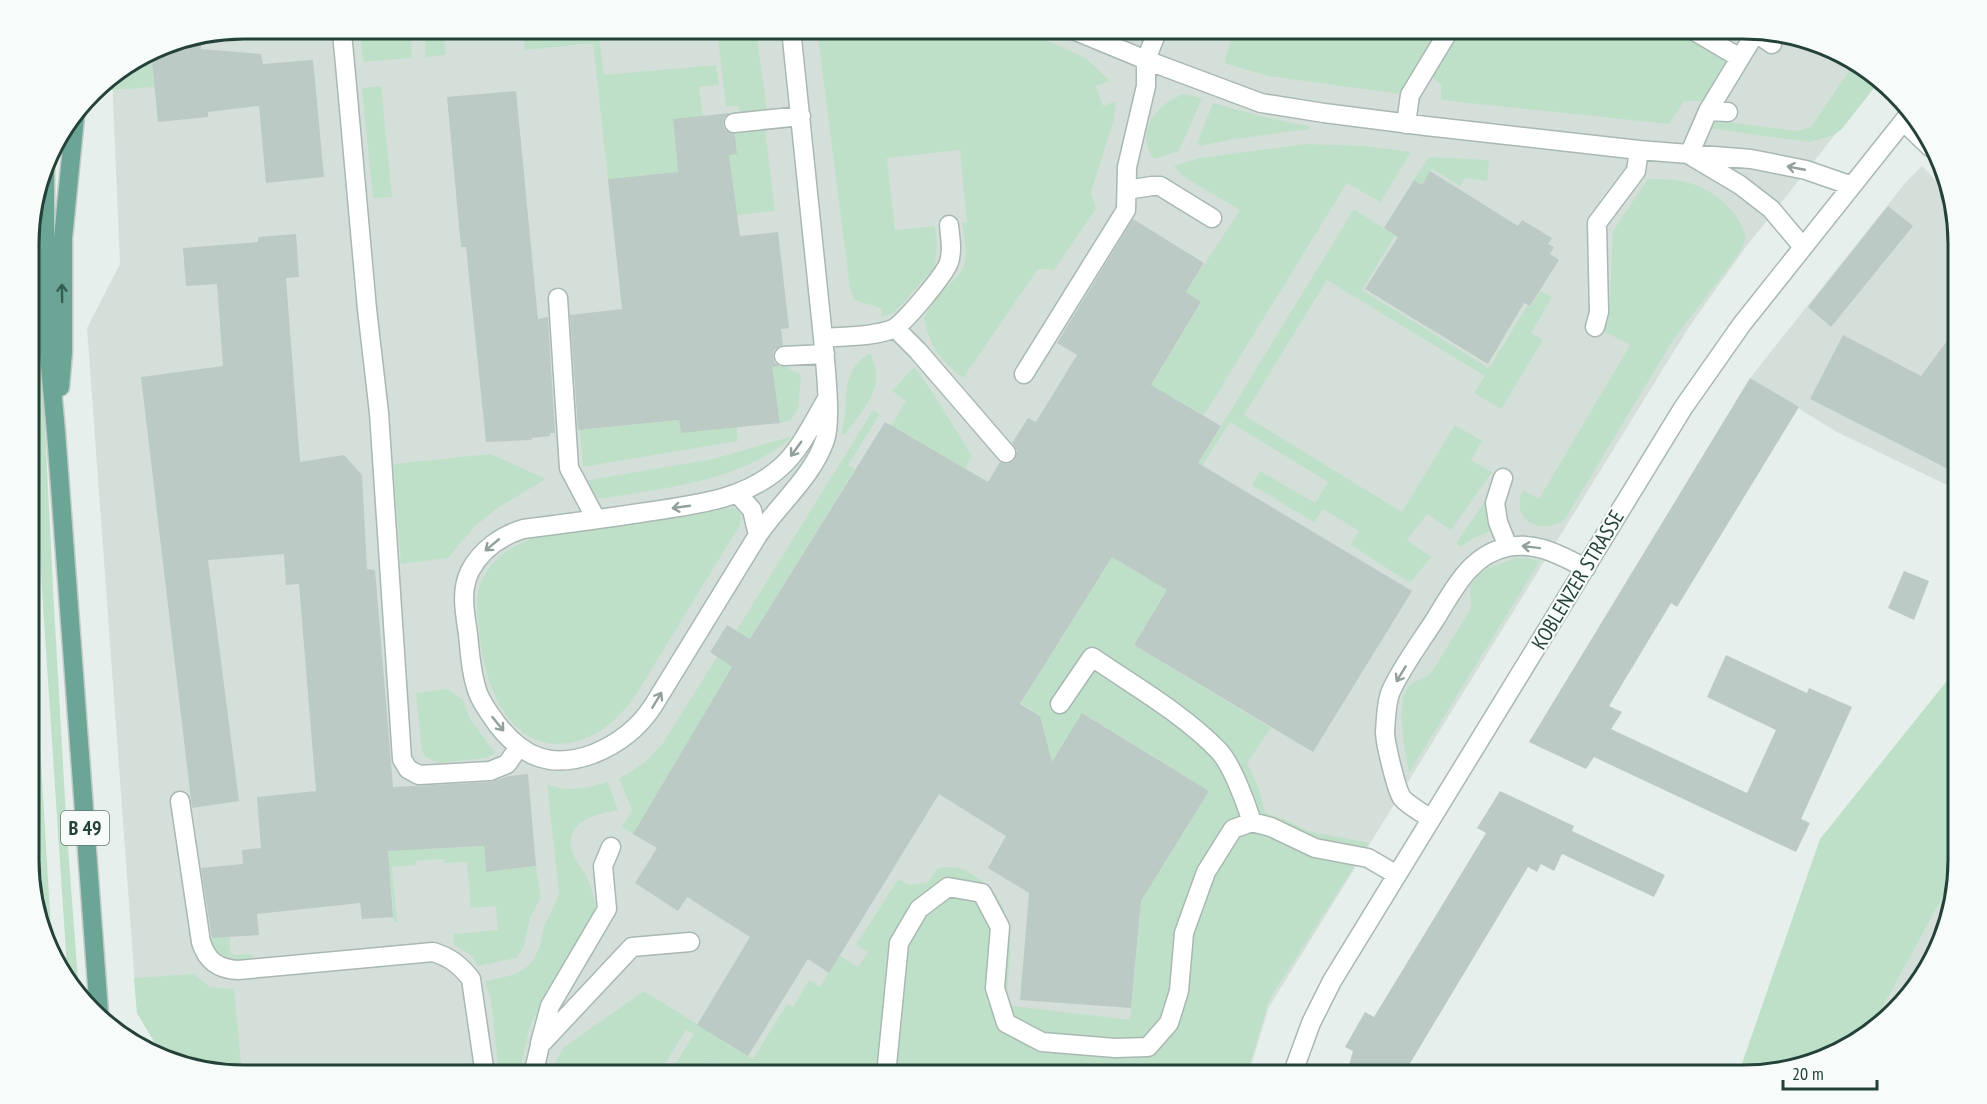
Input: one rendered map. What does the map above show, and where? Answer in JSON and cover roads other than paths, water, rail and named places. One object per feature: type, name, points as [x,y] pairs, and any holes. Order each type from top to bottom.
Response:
[{"type":"main road","name":"B 49","points":[[56,432],[63,352],[63,238],[74,130]]},
{"type":"main road","name":"B 49","points":[[45,196],[45,311],[98,1003]]},
{"type":"street","points":[[343,39],[382,451],[393,651],[402,759],[408,769],[419,775],[490,771],[507,764],[519,747]]},
{"type":"street","points":[[792,39],[824,346],[827,399],[828,424],[823,446],[805,475],[758,536],[653,706],[638,726],[607,748],[572,760],[538,758],[519,747],[501,729],[478,694],[472,668],[464,600],[467,580],[476,562],[501,538],[511,532],[709,502],[738,493],[765,479],[786,462],[827,399]]},
{"type":"street","points":[[1097,39],[1261,103],[1406,124],[1762,161],[1806,170],[1852,186]]},
{"type":"street","points":[[1024,374],[1126,210],[1127,167],[1146,86],[1146,60],[1154,39]]},
{"type":"street","points":[[1406,124],[1410,95],[1443,39]]},
{"type":"street","points":[[1709,39],[1740,58]]},
{"type":"street","points":[[1689,155],[1708,111],[1752,40]]},
{"type":"street","points":[[1767,41],[1772,44]]},
{"type":"street","points":[[1708,111],[1728,112]]},
{"type":"street","points":[[734,123],[801,116]]},
{"type":"street","name":"KOBLENZER STRASSE","points":[[1295,1065],[1320,1003],[1683,408],[1742,324],[1906,119]]},
{"type":"street","points":[[1595,327],[1599,312],[1597,223],[1636,171],[1639,150]]},
{"type":"street","points":[[1689,155],[1740,185],[1772,209],[1803,247]]},
{"type":"street","points":[[1128,190],[1160,186],[1212,218]]},
{"type":"street","points":[[784,356],[895,328],[911,313],[949,263],[951,251],[949,225]]},
{"type":"street","points":[[558,298],[569,468],[596,519]]},
{"type":"street","points":[[895,328],[918,351],[1006,453]]},
{"type":"street","points":[[1503,478],[1495,503],[1498,522],[1508,547]]},
{"type":"street","points":[[738,493],[752,510],[758,536]]},
{"type":"street","points":[[1431,819],[1403,798],[1397,787],[1385,734],[1390,693],[1458,581],[1472,565],[1491,553],[1508,547],[1531,545],[1553,552],[1586,568]]},
{"type":"street","points":[[1060,704],[1092,657],[1181,718],[1220,752],[1242,793],[1252,822]]},
{"type":"street","points":[[180,801],[195,861],[203,948],[205,954],[215,964],[225,969],[238,970],[433,951],[461,966],[471,979],[484,1065]]},
{"type":"street","points":[[887,1065],[899,943],[919,909],[948,886],[982,893],[1000,927],[995,988],[1006,1023],[1042,1042],[1114,1048],[1148,1047],[1169,1023],[1179,991],[1184,933],[1206,872],[1233,829],[1252,822],[1271,827],[1315,848],[1360,855],[1397,874]]},
{"type":"street","points":[[535,1065],[550,1006],[608,909],[603,866],[611,847]]},
{"type":"street","points":[[540,1045],[632,947],[690,942]]}]
